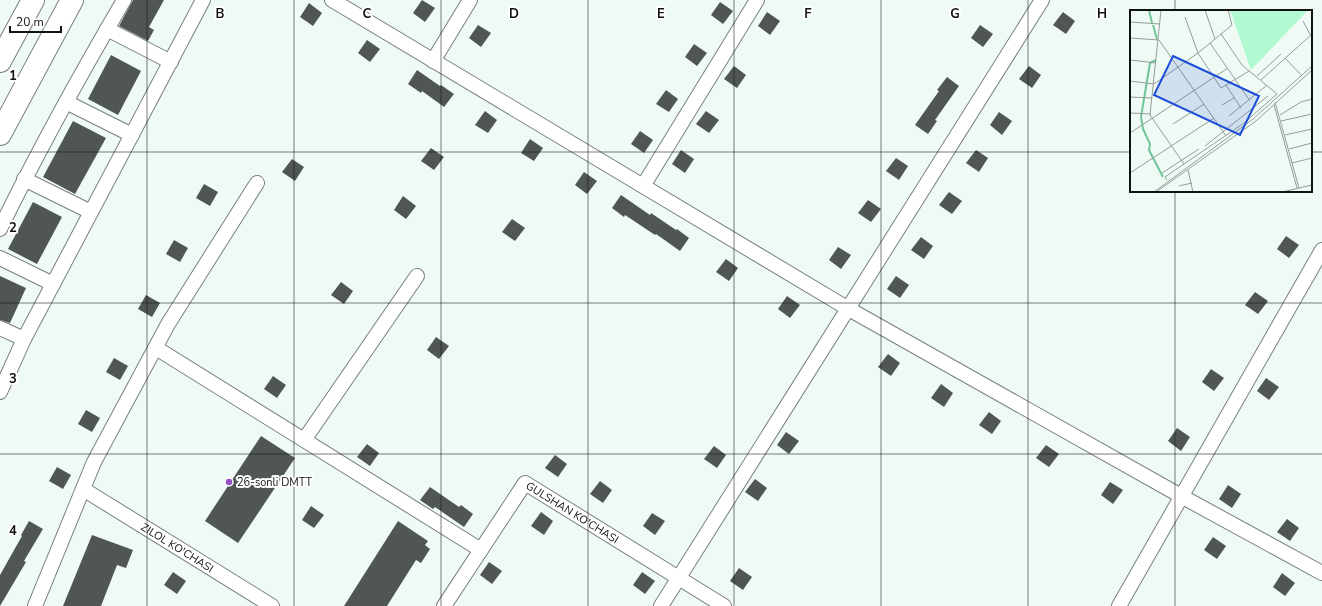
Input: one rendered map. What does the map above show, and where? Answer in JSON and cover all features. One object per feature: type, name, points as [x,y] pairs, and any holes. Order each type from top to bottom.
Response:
[{"type":"main road","points":[[0,60],[33,0]]},
{"type":"main road","points":[[0,134],[72,0]]},
{"type":"street","points":[[0,229],[24,179],[124,0]]},
{"type":"street","points":[[0,392],[24,339],[203,0]]},
{"type":"street","points":[[332,0],[847,308],[1181,496],[1322,573]]},
{"type":"street","points":[[433,61],[470,0]]},
{"type":"street","points":[[643,186],[756,0]]},
{"type":"street","points":[[661,606],[1042,0]]},
{"type":"street","points":[[107,29],[170,62]]},
{"type":"street","points":[[66,102],[132,135]]},
{"type":"street","points":[[24,179],[91,212]]},
{"type":"street","points":[[35,606],[94,462],[168,324],[256,183]]},
{"type":"street","points":[[1119,606],[1322,250]]},
{"type":"street","points":[[0,258],[53,284]]},
{"type":"street","points":[[304,440],[417,276]]},
{"type":"street","points":[[0,328],[24,339]]},
{"type":"street","points":[[156,348],[481,550]]},
{"type":"street","name":"GULSHAN KO'CHASI","points":[[444,606],[525,483],[724,606]]},
{"type":"street","name":"ZILOL KO'CHASI","points":[[83,489],[272,606]]},
{"type":"building","points":[[133,0],[164,0],[149,27],[154,30],[148,41],[119,26]]},
{"type":"building","points":[[422,0],[435,8],[425,22],[413,13]]},
{"type":"building","points":[[720,2],[733,11],[723,24],[711,15]]},
{"type":"building","points":[[309,3],[322,13],[313,26],[300,17]]},
{"type":"building","points":[[767,12],[780,21],[770,35],[758,26]]},
{"type":"building","points":[[1063,12],[1075,21],[1066,34],[1053,25]]},
{"type":"building","points":[[478,25],[491,33],[481,47],[469,38]]},
{"type":"building","points":[[980,25],[993,34],[983,47],[971,38]]},
{"type":"building","points":[[367,40],[380,49],[370,62],[358,53]]},
{"type":"building","points":[[694,44],[707,53],[697,66],[685,57]]},
{"type":"building","points":[[111,55],[141,71],[118,115],[88,99]]},
{"type":"building","points":[[734,66],[746,75],[737,88],[724,79]]},
{"type":"building","points":[[1029,66],[1041,75],[1032,88],[1019,79]]},
{"type":"building","points":[[417,70],[454,94],[444,107],[422,91],[421,93],[408,84]]},
{"type":"building","points":[[947,77],[959,86],[935,120],[937,121],[928,134],[915,125]]},
{"type":"building","points":[[666,90],[678,99],[669,112],[656,104]]},
{"type":"building","points":[[485,111],[497,120],[488,133],[475,125]]},
{"type":"building","points":[[706,111],[719,120],[709,133],[696,124]]},
{"type":"building","points":[[999,112],[1012,121],[1002,135],[990,125]]},
{"type":"building","points":[[73,121],[106,138],[75,194],[43,177]]},
{"type":"building","points":[[640,131],[653,140],[644,153],[631,144]]},
{"type":"building","points":[[530,139],[543,148],[534,161],[521,153]]},
{"type":"building","points":[[431,148],[444,157],[434,170],[421,161]]},
{"type":"building","points":[[681,150],[694,159],[685,173],[672,164]]},
{"type":"building","points":[[976,150],[988,158],[979,172],[966,163]]},
{"type":"building","points":[[896,158],[908,166],[899,180],[886,171]]},
{"type":"building","points":[[292,159],[304,167],[295,181],[282,172]]},
{"type":"building","points":[[584,172],[597,181],[587,194],[575,185]]},
{"type":"building","points":[[204,184],[218,192],[210,206],[196,198]]},
{"type":"building","points":[[949,192],[962,201],[952,214],[939,205]]},
{"type":"building","points":[[621,195],[650,215],[651,213],[689,238],[680,251],[656,234],[655,235],[625,215],[624,217],[612,208]]},
{"type":"building","points":[[403,196],[416,206],[406,219],[394,210]]},
{"type":"building","points":[[868,200],[881,209],[871,222],[858,213]]},
{"type":"building","points":[[33,202],[62,217],[37,264],[8,249]]},
{"type":"building","points":[[512,219],[525,228],[515,241],[502,232]]},
{"type":"building","points":[[1286,236],[1299,245],[1289,258],[1277,249]]},
{"type":"building","points":[[921,237],[933,246],[924,259],[911,250]]},
{"type":"building","points":[[174,240],[188,248],[180,262],[166,254]]},
{"type":"building","points":[[838,247],[851,255],[841,269],[829,260]]},
{"type":"building","points":[[726,259],[738,268],[729,281],[716,272]]},
{"type":"building","points":[[0,276],[26,288],[10,323],[0,320]]},
{"type":"building","points":[[896,276],[909,285],[900,298],[887,289]]},
{"type":"building","points":[[341,282],[353,291],[344,304],[331,295]]},
{"type":"building","points":[[1255,292],[1268,301],[1258,314],[1245,305]]},
{"type":"building","points":[[146,295],[160,303],[152,317],[138,309]]},
{"type":"building","points":[[787,296],[800,305],[790,318],[778,309]]},
{"type":"building","points":[[436,337],[449,346],[439,359],[427,350]]},
{"type":"building","points":[[888,354],[900,363],[891,376],[878,367]]},
{"type":"building","points":[[114,358],[128,366],[120,380],[106,372]]},
{"type":"building","points":[[1211,369],[1224,378],[1214,391],[1202,382]]},
{"type":"building","points":[[273,376],[286,385],[277,398],[264,389]]},
{"type":"building","points":[[1266,378],[1279,387],[1269,400],[1257,391]]},
{"type":"building","points":[[941,384],[953,393],[944,407],[931,398]]},
{"type":"building","points":[[86,410],[100,418],[92,432],[78,424]]},
{"type":"building","points":[[989,412],[1001,421],[992,434],[979,425]]},
{"type":"building","points":[[1177,428],[1190,437],[1181,451],[1168,441]]},
{"type":"building","points":[[786,432],[799,441],[789,454],[777,445]]},
{"type":"building","points":[[261,436],[295,458],[238,543],[205,521]]},
{"type":"building","points":[[367,444],[379,453],[370,466],[357,457]]},
{"type":"building","points":[[1046,445],[1059,454],[1049,467],[1036,458]]},
{"type":"building","points":[[714,446],[726,455],[717,468],[704,459]]},
{"type":"building","points":[[555,455],[567,464],[558,477],[545,468]]},
{"type":"building","points":[[57,467],[71,475],[63,489],[49,481]]},
{"type":"building","points":[[755,479],[767,488],[758,501],[745,492]]},
{"type":"building","points":[[600,481],[612,490],[603,503],[590,494]]},
{"type":"building","points":[[1110,482],[1123,490],[1113,504],[1101,495]]},
{"type":"building","points":[[1228,485],[1241,494],[1232,508],[1219,499]]},
{"type":"building","points":[[430,487],[459,507],[461,505],[473,514],[464,527],[435,507],[433,509],[420,500]]},
{"type":"building","points":[[311,506],[324,515],[314,528],[302,520]]},
{"type":"building","points":[[541,512],[553,521],[544,535],[531,526]]},
{"type":"building","points":[[652,513],[665,521],[655,535],[643,526]]},
{"type":"building","points":[[1287,519],[1299,528],[1290,541],[1277,532]]},
{"type":"building","points":[[29,521],[43,529],[24,561],[26,562],[0,606],[0,575]]},
{"type":"building","points":[[398,521],[428,541],[425,545],[430,549],[421,563],[416,560],[387,606],[344,606]]},
{"type":"building","points":[[92,535],[133,550],[126,568],[117,565],[101,606],[63,606]]},
{"type":"building","points":[[1213,537],[1226,546],[1217,559],[1204,550]]},
{"type":"building","points":[[489,562],[502,571],[492,584],[480,575]]},
{"type":"building","points":[[739,568],[752,577],[743,590],[730,581]]},
{"type":"building","points":[[173,572],[186,581],[177,594],[164,585]]},
{"type":"building","points":[[642,572],[655,581],[645,594],[633,585]]},
{"type":"building","points":[[1282,573],[1295,583],[1285,596],[1273,587]]},
{"type":"place","name":"26-sonli DMTT","points":[[229,482]]}]
